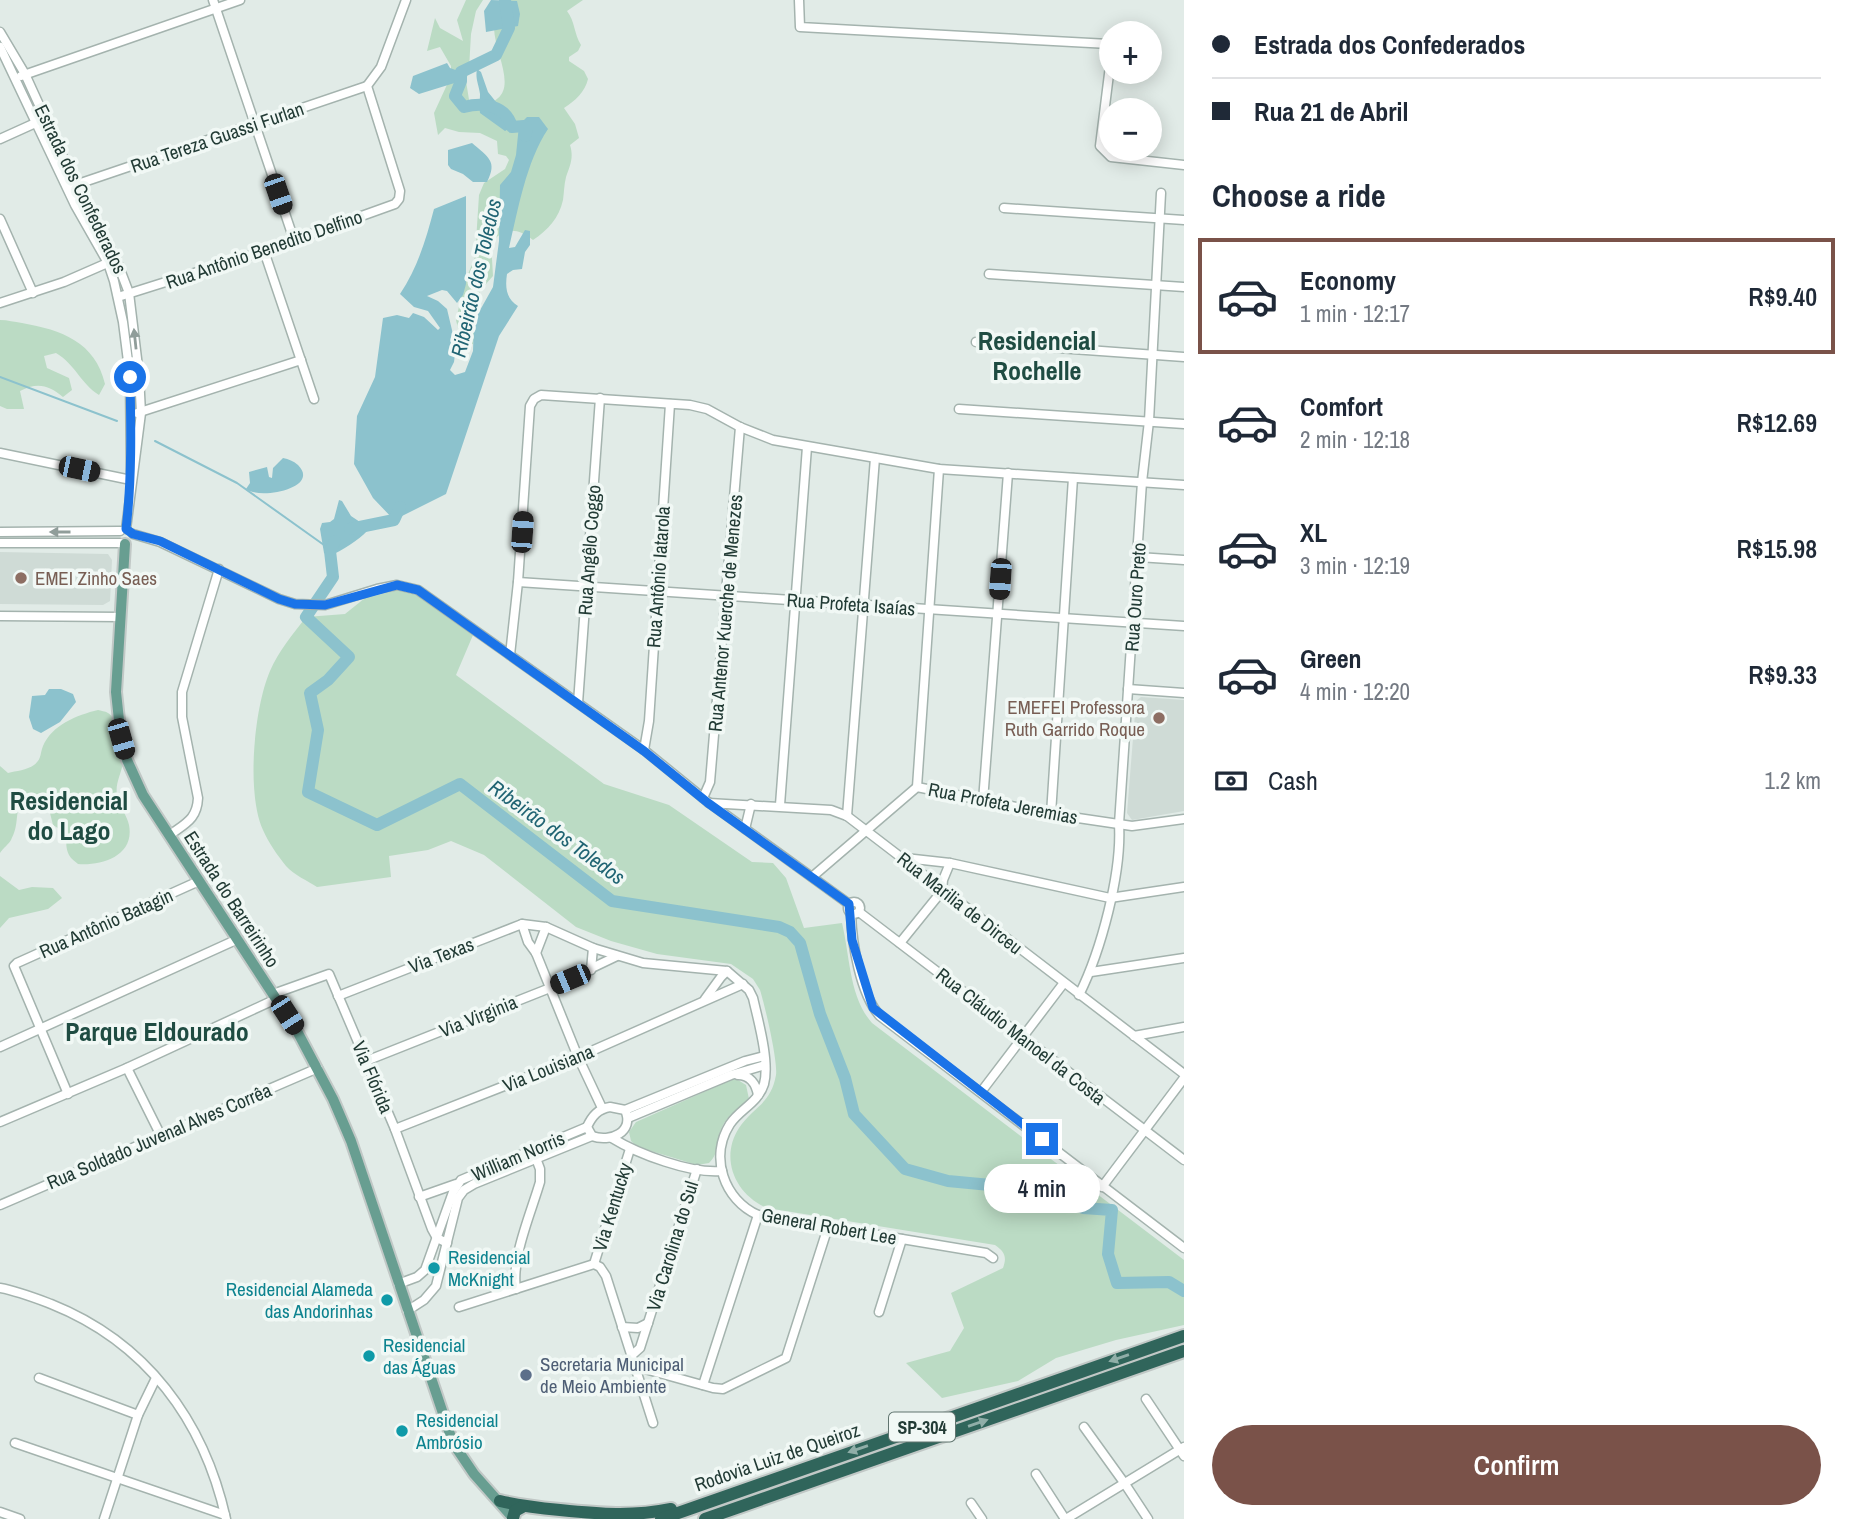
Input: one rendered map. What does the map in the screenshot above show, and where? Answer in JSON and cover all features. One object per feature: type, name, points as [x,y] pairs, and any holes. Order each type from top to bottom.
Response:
[{"type":"highway","name":"Rodovia Luiz de Queiroz","points":[[661,1519],[1184,1336]]},
{"type":"highway","name":"Rodovia Luiz de Queiroz","points":[[705,1519],[1184,1351]]},
{"type":"highway","points":[[500,1501],[524,1506],[634,1515],[719,1498]]},
{"type":"highway","points":[[719,1519],[754,1501]]},
{"type":"highway","points":[[513,1518],[515,1511],[524,1506]]},
{"type":"highway","points":[[534,1519],[549,1513],[577,1519]]},
{"type":"main road","name":"Estrada do Barreirinho","points":[[122,544],[116,692],[121,739],[127,760],[143,795],[238,939],[318,1068],[351,1141],[453,1443],[474,1474],[513,1518]]},
{"type":"street","points":[[21,76],[214,4],[240,0]]},
{"type":"street","points":[[367,86],[381,67],[406,0]]},
{"type":"street","points":[[799,0],[800,27],[1099,43]]},
{"type":"street","points":[[214,4],[294,240]]},
{"type":"street","name":"Estrada dos Confederados","points":[[0,32],[72,186],[129,293],[141,413],[126,531],[117,536],[122,544]]},
{"type":"street","name":"Estrada dos Confederados","points":[[0,47],[21,76]]},
{"type":"street","points":[[1108,84],[1100,146],[1104,153],[1111,157],[1184,165]]},
{"type":"street","name":"Rua Tereza Guassi Furlan","points":[[72,186],[367,86]]},
{"type":"street","name":"Rua Antônio Benedito Delfino","points":[[118,297],[264,251],[396,204],[400,191],[367,86]]},
{"type":"street","points":[[0,139],[41,121]]},
{"type":"street","name":"Rua Ouro Preto","points":[[1079,995],[1091,972],[1111,898],[1121,847],[1119,824],[1142,482],[1149,421],[1161,193]]},
{"type":"street","points":[[1004,208],[1184,220]]},
{"type":"street","points":[[0,219],[33,293]]},
{"type":"street","points":[[264,251],[314,399]]},
{"type":"street","points":[[0,303],[33,293],[112,261]]},
{"type":"street","name":"Estrada dos Confederados","points":[[112,261],[130,377],[131,480]]},
{"type":"street","points":[[989,274],[1184,287]]},
{"type":"street","points":[[976,342],[1184,357]]},
{"type":"street","points":[[131,414],[301,360]]},
{"type":"street","points":[[510,655],[519,582],[530,406],[534,399],[541,395],[690,405],[707,409],[740,427],[773,440],[939,469],[1184,485]]},
{"type":"street","name":"Rua Angêlo Coggo","points":[[578,703],[600,398]]},
{"type":"street","name":"Rua Antônio Iatarola","points":[[644,751],[649,721],[670,404]]},
{"type":"street","points":[[959,409],[1184,424]]},
{"type":"street","name":"Rua Antenor Kuerche de Menezes","points":[[706,800],[710,782],[727,596],[740,427]]},
{"type":"street","points":[[780,805],[807,447]]},
{"type":"street","points":[[0,453],[131,480]]},
{"type":"street","points":[[847,816],[875,458]]},
{"type":"street","points":[[917,787],[939,469]]},
{"type":"street","points":[[983,801],[1008,473]]},
{"type":"street","points":[[1051,814],[1073,478]]},
{"type":"street","points":[[0,543],[122,544],[131,541],[126,531]]},
{"type":"street","name":"Rua Cláudio Manoel da Costa","points":[[0,532],[126,531],[160,541],[279,599],[295,604],[325,605],[397,585],[418,590],[644,751],[1184,1160]]},
{"type":"street","points":[[1138,557],[1184,560]]},
{"type":"street","points":[[170,835],[191,820],[197,810],[198,798],[182,717],[182,692],[219,569]]},
{"type":"street","name":"Rua Profeta Isaías","points":[[519,582],[1184,626]]},
{"type":"street","points":[[0,616],[121,617]]},
{"type":"street","points":[[1128,689],[1184,693]]},
{"type":"street","name":"Rua Profeta Jeremias","points":[[812,877],[917,787],[1051,814],[1119,824],[1138,826],[1184,818]]},
{"type":"street","name":"Rua Marilia de Dirceu","points":[[706,800],[831,810],[847,816],[902,858],[917,864],[942,891],[1184,1076]]},
{"type":"street","points":[[745,829],[751,804]]},
{"type":"street","points":[[900,943],[942,891],[950,863]]},
{"type":"street","points":[[917,864],[950,863],[1111,898],[1184,887]]},
{"type":"street","name":"Rua Antônio Batagin","points":[[39,1030],[14,966],[199,881]]},
{"type":"street","points":[[854,911],[852,940],[873,1008],[1184,1248]]},
{"type":"street","points":[[522,924],[603,1108]]},
{"type":"street","name":"Via Texas","points":[[338,996],[522,924],[546,927]]},
{"type":"street","points":[[536,953],[546,927],[593,948],[643,963],[727,971],[743,984],[753,999],[764,1060],[764,1083],[758,1096],[739,1114],[726,1133],[720,1154],[722,1171],[697,1169],[630,1149],[612,1138],[592,1136],[587,1127],[596,1113],[603,1108],[610,1107],[627,1114],[764,1060]]},
{"type":"street","points":[[0,1047],[238,939]]},
{"type":"street","points":[[590,970],[593,948]]},
{"type":"street","name":"Via Virginia","points":[[366,1061],[550,988],[617,956]]},
{"type":"street","points":[[1091,972],[1184,958]]},
{"type":"street","name":"Via Louisiana","points":[[701,1004],[727,971]]},
{"type":"street","name":"Via Flórida","points":[[275,997],[291,987],[328,974],[395,1129],[437,1238]]},
{"type":"street","name":"Via Louisiana","points":[[395,1129],[579,1057],[743,984]]},
{"type":"street","points":[[981,1092],[1063,984]]},
{"type":"street","points":[[0,1122],[127,1068],[275,997]]},
{"type":"street","points":[[1134,1036],[1184,1027]]},
{"type":"street","points":[[39,1030],[68,1094]]},
{"type":"street","points":[[612,1138],[621,1133],[627,1114],[745,1061],[764,1060]]},
{"type":"street","points":[[127,1068],[161,1136]]},
{"type":"street","name":"Rua Soldado Juvenal Alves Corrêa","points":[[0,1205],[318,1068]]},
{"type":"street","points":[[731,1075],[746,1076],[754,1084],[758,1096]]},
{"type":"street","points":[[1102,1187],[1184,1076]]},
{"type":"street","name":"William Norris","points":[[428,1296],[436,1286],[458,1198],[464,1190],[587,1127]]},
{"type":"street","points":[[621,1133],[630,1149]]},
{"type":"street","name":"William Norris","points":[[422,1273],[456,1184],[461,1180],[592,1136]]},
{"type":"street","name":"Via Kentucky","points":[[594,1264],[630,1149]]},
{"type":"street","points":[[516,1289],[516,1264],[540,1182],[540,1169],[535,1154]]},
{"type":"street","name":"Via Carolina do Sul","points":[[631,1356],[640,1348],[697,1169]]},
{"type":"street","name":"General Robert Lee","points":[[722,1171],[734,1197],[758,1215],[986,1253],[993,1258]]},
{"type":"street","points":[[419,1196],[456,1184]]},
{"type":"street","points":[[703,1385],[758,1215]]},
{"type":"street","points":[[430,1219],[451,1228]]},
{"type":"street","points":[[634,1366],[723,1389],[786,1358],[828,1227]]},
{"type":"street","points":[[437,1238],[447,1243]]},
{"type":"street","points":[[879,1312],[902,1239]]},
{"type":"street","points":[[459,1307],[594,1264],[600,1267],[606,1276],[653,1423]]},
{"type":"street","points":[[398,1284],[422,1273],[428,1296],[407,1311]]},
{"type":"street","points":[[0,1288],[76,1314],[103,1330],[131,1352],[172,1395],[193,1428],[216,1484],[225,1517]]},
{"type":"street","points":[[622,1327],[638,1328],[648,1323]]},
{"type":"street","points":[[642,1390],[656,1372]]},
{"type":"street","points":[[39,1378],[138,1415]]},
{"type":"street","points":[[104,1519],[138,1415],[156,1378]]},
{"type":"street","points":[[1036,1474],[1065,1519],[1183,1451],[1146,1399]]},
{"type":"street","points":[[1084,1427],[1148,1519]]},
{"type":"street","points":[[15,1443],[225,1517]]},
{"type":"street","points":[[971,1503],[982,1519]]},
{"type":"street","points":[[0,1512],[20,1519]]},
{"type":"shaded area","points":[[0,552],[108,554],[112,560],[110,601],[103,605],[0,604]]},
{"type":"shaded area","points":[[1141,697],[1184,700],[1184,811],[1132,820],[1127,813],[1136,701]]},
{"type":"green space","points":[[466,0],[483,0],[476,11],[471,34],[466,81],[470,106],[488,103],[499,97],[504,89],[494,28],[510,0],[583,0],[567,11],[581,45],[578,51],[569,57],[569,61],[584,71],[588,79],[579,96],[564,108],[575,124],[579,138],[570,145],[571,161],[559,212],[548,228],[533,240],[522,233],[512,231],[491,242],[493,276],[475,301],[473,344],[462,345],[456,320],[464,284],[475,257],[479,195],[484,183],[505,169],[509,160],[498,154],[497,141],[480,133],[445,128],[438,135],[434,113],[451,76],[451,66],[440,47],[427,51],[435,18],[440,28],[463,41],[457,20]]},
{"type":"green space","points":[[0,320],[50,330],[75,340],[85,348],[100,370],[105,384],[99,395],[56,353],[44,356],[47,368],[69,378],[72,390],[63,397],[48,387],[32,386],[20,391],[24,409],[7,409],[0,406]]},
{"type":"green space","points":[[398,590],[420,596],[473,635],[456,675],[604,784],[669,805],[752,862],[773,863],[786,878],[804,928],[842,923],[851,976],[864,1013],[872,1023],[1184,1260],[1184,1325],[1116,1340],[1056,1358],[1018,1381],[942,1398],[906,1363],[950,1351],[964,1328],[951,1293],[1003,1268],[1004,1255],[995,1245],[767,1208],[747,1194],[739,1185],[731,1164],[733,1140],[744,1121],[770,1093],[776,1075],[765,1008],[760,990],[753,979],[731,964],[657,954],[611,941],[576,927],[484,855],[451,841],[428,850],[389,856],[391,877],[317,887],[289,869],[265,835],[255,795],[256,728],[270,671],[281,650],[306,617],[345,614],[365,598]]},
{"type":"green space","points":[[98,710],[112,716],[120,736],[123,763],[117,791],[129,825],[127,844],[122,851],[106,861],[78,864],[69,855],[65,836],[53,825],[50,813],[53,799],[43,793],[24,801],[20,806],[15,832],[0,853],[0,766],[8,773],[31,767],[38,760],[52,732],[74,718]]},
{"type":"green space","points":[[0,876],[19,890],[32,887],[53,888],[62,898],[48,909],[9,918],[0,928]]},
{"type":"green space","points":[[731,1080],[738,1080],[746,1085],[749,1099],[724,1122],[715,1155],[709,1163],[697,1165],[638,1147],[631,1141],[629,1132],[636,1122]]},
{"type":"water","points":[[491,0],[517,1],[520,14],[518,26],[486,32],[484,11]]},
{"type":"water","points":[[447,63],[450,68],[461,72],[461,81],[419,94],[410,88],[413,76]]},
{"type":"water","points":[[477,69],[481,72],[488,92],[509,118],[512,127],[505,131],[480,113]]},
{"type":"water","points":[[527,117],[539,117],[548,129],[528,171],[509,248],[515,247],[525,230],[530,231],[530,245],[525,252],[522,269],[507,274],[507,292],[518,306],[499,336],[446,494],[394,520],[373,498],[354,464],[357,416],[375,377],[383,318],[397,315],[409,318],[413,313],[424,317],[438,330],[440,328],[428,311],[414,307],[400,294],[417,263],[434,209],[466,196],[466,284],[463,295],[457,303],[447,291],[442,290],[427,296],[447,309],[456,347],[450,370],[455,375],[465,372],[473,351],[474,321],[493,287],[499,241],[500,185],[511,172],[519,125]]},
{"type":"water","points":[[472,143],[490,160],[492,169],[487,182],[473,182],[448,165],[448,150]]},
{"type":"water","points":[[283,458],[298,465],[303,473],[302,480],[295,486],[263,493],[246,489],[250,483],[249,472],[267,467],[269,477],[272,478],[273,468]]},
{"type":"water","points":[[339,500],[351,516],[366,526],[367,531],[330,556],[324,553],[320,529],[322,523],[334,519]]},
{"type":"water","points":[[49,689],[61,689],[73,694],[76,702],[60,722],[41,733],[33,729],[29,717],[32,696],[45,695]]},
{"type":"waterway","name":"Ribeirão dos Toledos","points":[[505,0],[509,28],[496,55],[461,72],[461,81],[455,96],[464,107],[486,105],[499,110],[505,114],[512,127],[524,126],[527,129],[525,136]]},
{"type":"waterway","points":[[0,377],[117,421]]},
{"type":"waterway","points":[[155,441],[237,483],[324,545]]},
{"type":"waterway","name":"Ribeirão dos Toledos","points":[[350,529],[394,520],[400,507]]},
{"type":"waterway","name":"Ribeirão dos Toledos","points":[[335,541],[330,551],[333,577],[306,617],[349,657],[328,680],[310,693],[318,730],[308,792],[377,825],[460,784],[612,901],[779,927],[790,932],[800,943],[820,1014],[845,1078],[854,1114],[905,1169],[948,1181],[1064,1192],[1083,1208],[1112,1210],[1108,1254],[1117,1283],[1169,1282],[1184,1291]]},
{"type":"place","name":"EMEI Zinho Saes","points":[[21,578]]},
{"type":"place","name":"EMEFEI Professora Ruth Garrido Roque","points":[[1159,718]]},
{"type":"place","name":"Residencial McKnight","points":[[434,1268]]},
{"type":"place","name":"Residencial Alameda das Andorinhas","points":[[387,1300]]},
{"type":"place","name":"Residencial das Águas","points":[[369,1356]]},
{"type":"place","name":"Secretaria Municipal de Meio Ambiente","points":[[526,1375]]},
{"type":"place","name":"Residencial Ambrósio","points":[[402,1431]]},
{"type":"district","name":"Residencial Rochelle","points":[[1037,355]]},
{"type":"district","name":"Residencial do Lago","points":[[69,815]]},
{"type":"district","name":"Parque Eldourado","points":[[157,1031]]},
{"type":"route","points":[[130,377],[131,480],[126,529],[133,534],[160,541],[279,599],[295,604],[325,605],[397,585],[418,590],[644,751],[708,803],[849,904],[852,940],[873,1008],[1042,1139]]}]
